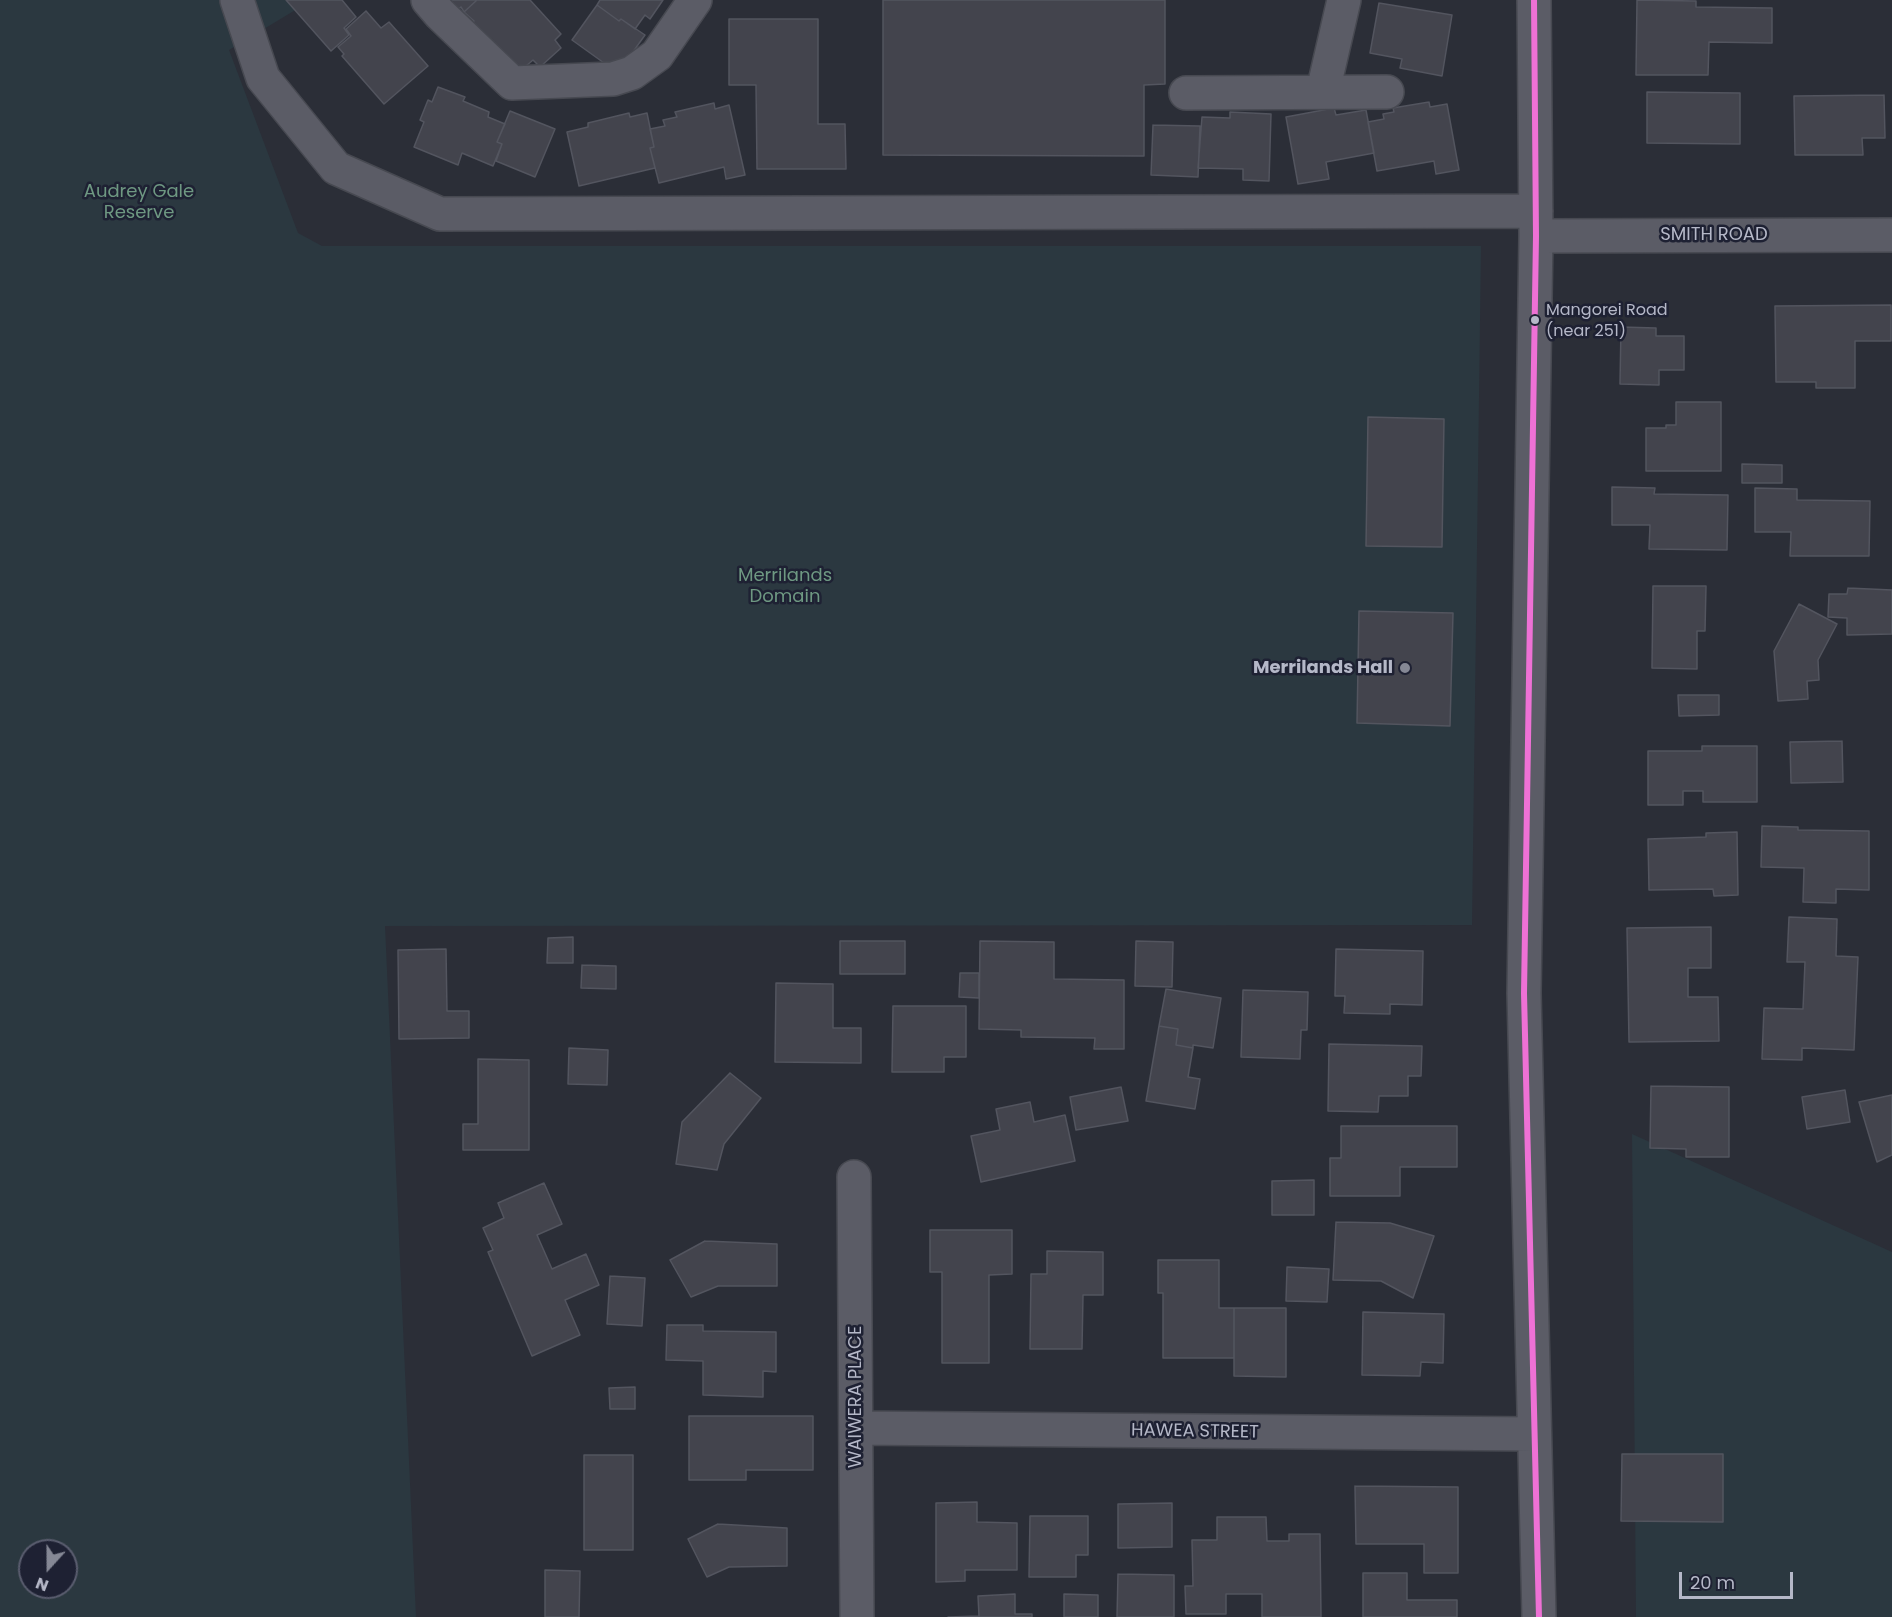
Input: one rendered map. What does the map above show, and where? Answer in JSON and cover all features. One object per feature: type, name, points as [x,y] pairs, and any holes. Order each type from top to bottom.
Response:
[{"type":"street","name":"SMITH ROAD","points":[[237,0],[263,78],[336,168],[440,214],[1536,223],[1892,235]]},
{"type":"street","points":[[428,0],[512,83],[613,79],[632,74],[657,55],[695,0]]},
{"type":"street","points":[[1323,91],[1344,0]]},
{"type":"street","points":[[1534,0],[1536,223],[1524,993],[1539,1617]]},
{"type":"street","points":[[1186,93],[1387,92]]},
{"type":"street","name":"WAIWERA PLACE","points":[[854,1177],[857,1617]]},
{"type":"street","name":"HAWEA STREET","points":[[856,1428],[1534,1434]]},
{"type":"green space","name":"Merrilands Domain","points":[[0,0],[297,0],[297,9],[229,50],[298,233],[322,246],[1481,246],[1472,925],[385,926],[416,1617],[0,1617]]},
{"type":"green space","points":[[1632,1134],[1892,1252],[1892,1617],[1636,1617]]},
{"type":"building","points":[[286,0],[342,0],[356,17],[344,28],[349,35],[331,51]]},
{"type":"building","points":[[436,0],[477,0],[464,12],[461,7],[451,16]]},
{"type":"building","points":[[477,0],[530,0],[561,34],[555,40],[561,48],[540,67],[533,60],[519,72],[470,25],[474,21],[464,12]]},
{"type":"building","points":[[600,0],[663,0],[650,19],[645,15],[635,29],[597,5]]},
{"type":"building","points":[[883,0],[1165,0],[1165,84],[1144,85],[1144,156],[883,155]]},
{"type":"building","points":[[1637,0],[1696,1],[1696,7],[1772,8],[1772,43],[1709,42],[1708,75],[1636,75]]},
{"type":"building","points":[[1379,3],[1452,15],[1442,76],[1400,68],[1402,59],[1370,53]]},
{"type":"building","points":[[597,5],[619,21],[621,19],[645,35],[618,73],[572,40]]},
{"type":"building","points":[[366,11],[381,28],[389,22],[428,66],[384,104],[342,56],[344,54],[338,47],[351,36],[346,29]]},
{"type":"building","points":[[729,19],[818,19],[818,124],[845,124],[846,169],[757,169],[756,85],[729,85]]},
{"type":"building","points":[[438,87],[465,97],[463,101],[489,112],[488,117],[505,124],[497,142],[502,144],[493,166],[462,153],[458,165],[414,147],[424,122],[420,120],[428,100],[432,102]]},
{"type":"building","points":[[1647,92],[1740,93],[1740,144],[1647,143]]},
{"type":"building","points":[[1884,95],[1885,138],[1862,138],[1863,155],[1795,155],[1794,96]]},
{"type":"building","points":[[1429,102],[1430,107],[1447,104],[1459,170],[1436,174],[1434,161],[1377,171],[1368,122],[1384,119],[1383,114],[1394,112],[1393,108]]},
{"type":"building","points":[[714,103],[715,109],[729,105],[745,175],[726,179],[724,167],[659,183],[650,148],[654,147],[650,129],[665,126],[663,120],[677,117],[675,112]]},
{"type":"building","points":[[1334,108],[1336,115],[1366,110],[1374,153],[1326,162],[1329,179],[1298,184],[1286,117]]},
{"type":"building","points":[[510,111],[555,129],[535,177],[496,161],[502,144],[497,142]]},
{"type":"building","points":[[1230,112],[1271,114],[1269,181],[1243,180],[1243,169],[1198,168],[1202,117],[1230,118]]},
{"type":"building","points":[[629,113],[630,117],[647,113],[654,147],[650,148],[655,168],[579,186],[567,132],[588,127],[588,123]]},
{"type":"building","points":[[1153,125],[1200,126],[1198,177],[1151,175]]},
{"type":"building","points":[[1891,305],[1891,341],[1855,341],[1855,388],[1816,388],[1816,382],[1776,382],[1775,306]]},
{"type":"building","points":[[1621,327],[1656,328],[1656,336],[1684,336],[1684,370],[1659,370],[1659,385],[1620,384]]},
{"type":"building","points":[[1676,402],[1721,402],[1721,471],[1646,471],[1646,428],[1666,428],[1666,425],[1676,425]]},
{"type":"building","points":[[1368,417],[1444,419],[1442,547],[1366,546]]},
{"type":"building","points":[[1742,464],[1782,465],[1782,483],[1742,483]]},
{"type":"building","points":[[1612,487],[1655,488],[1654,494],[1728,495],[1727,550],[1649,549],[1650,525],[1612,525]]},
{"type":"building","points":[[1755,488],[1797,489],[1797,500],[1870,501],[1869,556],[1790,556],[1791,532],[1755,532]]},
{"type":"building","points":[[1653,586],[1706,586],[1705,631],[1697,631],[1697,669],[1652,668]]},
{"type":"building","points":[[1848,588],[1892,590],[1892,634],[1847,635],[1847,618],[1828,617],[1829,594],[1847,594]]},
{"type":"building","points":[[1799,604],[1837,624],[1818,660],[1819,680],[1807,681],[1808,699],[1778,701],[1774,651]]},
{"type":"building","name":"Merrilands Hall","points":[[1359,611],[1453,613],[1450,726],[1357,723]]},
{"type":"building","points":[[1678,695],[1719,695],[1719,715],[1679,716]]},
{"type":"building","points":[[1842,741],[1843,782],[1791,783],[1790,742]]},
{"type":"building","points":[[1702,746],[1757,746],[1757,802],[1703,802],[1703,791],[1683,791],[1683,805],[1648,805],[1648,751],[1702,751]]},
{"type":"building","points":[[1762,826],[1798,827],[1798,830],[1869,831],[1869,890],[1836,889],[1836,903],[1803,902],[1804,868],[1761,867]]},
{"type":"building","points":[[1737,832],[1738,895],[1714,896],[1713,889],[1649,890],[1648,839],[1706,837],[1706,833]]},
{"type":"building","points":[[1789,917],[1837,919],[1836,956],[1858,957],[1854,1050],[1802,1048],[1802,1060],[1762,1059],[1764,1008],[1803,1009],[1805,962],[1787,962]]},
{"type":"building","points":[[1711,927],[1711,968],[1688,968],[1688,997],[1718,997],[1719,1041],[1629,1042],[1627,928]]},
{"type":"building","points":[[573,937],[573,963],[547,963],[548,938]]},
{"type":"building","points":[[840,941],[905,941],[905,974],[840,974]]},
{"type":"building","points":[[980,941],[1054,942],[1054,979],[1124,980],[1124,1049],[1094,1049],[1095,1038],[1021,1037],[1021,1030],[979,1029]]},
{"type":"building","points":[[1136,941],[1173,942],[1172,987],[1135,986]]},
{"type":"building","points":[[446,949],[447,1011],[469,1011],[469,1038],[399,1039],[398,950]]},
{"type":"building","points":[[1336,949],[1423,951],[1422,1005],[1390,1004],[1390,1014],[1344,1013],[1345,996],[1335,996]]},
{"type":"building","points":[[582,965],[616,966],[616,989],[581,988]]},
{"type":"building","points":[[960,973],[979,973],[979,998],[959,997]]},
{"type":"building","points":[[776,983],[833,984],[833,1028],[861,1028],[861,1063],[775,1062]]},
{"type":"building","points":[[1166,989],[1221,998],[1213,1048],[1176,1045],[1178,1029],[1159,1026]]},
{"type":"building","points":[[1243,990],[1308,992],[1307,1030],[1301,1030],[1300,1059],[1241,1057]]},
{"type":"building","points":[[893,1006],[966,1006],[966,1057],[944,1057],[944,1072],[892,1072]]},
{"type":"building","points":[[1159,1026],[1178,1029],[1176,1045],[1193,1048],[1188,1077],[1200,1079],[1195,1109],[1146,1101]]},
{"type":"building","points":[[1329,1044],[1422,1046],[1421,1076],[1408,1076],[1408,1096],[1379,1096],[1378,1112],[1328,1111]]},
{"type":"building","points":[[569,1048],[608,1050],[607,1085],[568,1084]]},
{"type":"building","points":[[478,1059],[529,1060],[529,1150],[463,1150],[463,1124],[478,1124]]},
{"type":"building","points":[[730,1073],[761,1098],[724,1144],[717,1170],[676,1164],[682,1122]]},
{"type":"building","points":[[1651,1086],[1729,1087],[1729,1157],[1686,1157],[1686,1149],[1650,1148]]},
{"type":"building","points":[[1121,1087],[1128,1121],[1076,1130],[1070,1097]]},
{"type":"building","points":[[1845,1090],[1850,1122],[1807,1129],[1802,1097]]},
{"type":"building","points":[[1892,1095],[1892,1155],[1877,1162],[1859,1102]]},
{"type":"building","points":[[1030,1102],[1034,1122],[1065,1115],[1075,1161],[981,1182],[971,1136],[1000,1130],[996,1109]]},
{"type":"building","points":[[1341,1126],[1457,1126],[1457,1167],[1400,1167],[1400,1196],[1330,1196],[1330,1158],[1341,1158]]},
{"type":"building","points":[[1314,1180],[1314,1215],[1272,1215],[1272,1181]]},
{"type":"building","points":[[544,1183],[562,1224],[537,1235],[552,1269],[586,1254],[599,1285],[565,1300],[580,1335],[532,1356],[488,1252],[493,1250],[483,1228],[504,1218],[498,1203]]},
{"type":"building","points":[[1336,1222],[1390,1223],[1434,1236],[1413,1298],[1381,1281],[1333,1280]]},
{"type":"building","points":[[930,1230],[1012,1230],[1012,1274],[989,1275],[989,1363],[942,1363],[942,1272],[930,1272]]},
{"type":"building","points":[[705,1241],[777,1244],[777,1286],[718,1286],[691,1297],[670,1260]]},
{"type":"building","points":[[1047,1251],[1103,1252],[1103,1295],[1083,1295],[1082,1349],[1030,1349],[1031,1274],[1047,1274]]},
{"type":"building","points":[[1158,1260],[1219,1260],[1219,1308],[1234,1308],[1234,1358],[1163,1358],[1163,1293],[1158,1293]]},
{"type":"building","points":[[1287,1267],[1329,1269],[1327,1302],[1286,1301]]},
{"type":"building","points":[[610,1276],[645,1278],[642,1326],[607,1324]]},
{"type":"building","points":[[1234,1308],[1286,1308],[1286,1377],[1234,1376]]},
{"type":"building","points":[[1363,1312],[1444,1314],[1443,1363],[1421,1362],[1420,1376],[1362,1375]]},
{"type":"building","points":[[667,1325],[703,1325],[703,1331],[776,1332],[776,1372],[763,1371],[763,1397],[703,1395],[703,1361],[666,1360]]},
{"type":"building","points":[[635,1387],[635,1409],[610,1409],[609,1388]]},
{"type":"building","points":[[689,1416],[813,1416],[813,1470],[746,1470],[746,1480],[689,1480]]},
{"type":"building","points":[[1622,1454],[1723,1454],[1723,1522],[1621,1521]]},
{"type":"building","points":[[584,1455],[633,1455],[633,1550],[584,1550]]},
{"type":"building","points":[[1355,1486],[1458,1487],[1458,1573],[1424,1573],[1424,1544],[1356,1544]]},
{"type":"building","points":[[977,1502],[977,1522],[1017,1523],[1017,1570],[965,1570],[965,1581],[936,1582],[936,1503]]},
{"type":"building","points":[[1172,1503],[1172,1547],[1118,1548],[1118,1504]]},
{"type":"building","points":[[1030,1516],[1088,1516],[1088,1555],[1076,1555],[1076,1577],[1029,1577]]},
{"type":"building","points":[[1217,1517],[1266,1517],[1267,1541],[1289,1541],[1289,1534],[1320,1534],[1321,1617],[1262,1617],[1262,1594],[1226,1594],[1226,1614],[1186,1614],[1185,1586],[1193,1586],[1192,1540],[1217,1540]]},
{"type":"building","points":[[718,1524],[787,1528],[787,1566],[729,1567],[707,1577],[688,1539]]},
{"type":"building","points":[[545,1570],[580,1571],[579,1617],[545,1617]]},
{"type":"building","points":[[1363,1573],[1407,1573],[1407,1600],[1457,1600],[1457,1617],[1363,1617]]},
{"type":"building","points":[[1118,1574],[1174,1575],[1174,1617],[1117,1617]]},
{"type":"building","points":[[1015,1594],[1015,1614],[1032,1614],[1032,1617],[948,1617],[979,1616],[978,1596]]},
{"type":"building","points":[[1064,1594],[1098,1595],[1098,1617],[1064,1617]]},
{"type":"transit line","points":[[1534,0],[1536,236],[1524,993],[1539,1617]]},
{"type":"place","name":"Mangorei Road (near 251)","points":[[1535,320]]},
{"type":"place","name":"Merrilands Hall","points":[[1405,668]]},
{"type":"park label","name":"Audrey Gale Reserve","points":[[139,202]]}]
